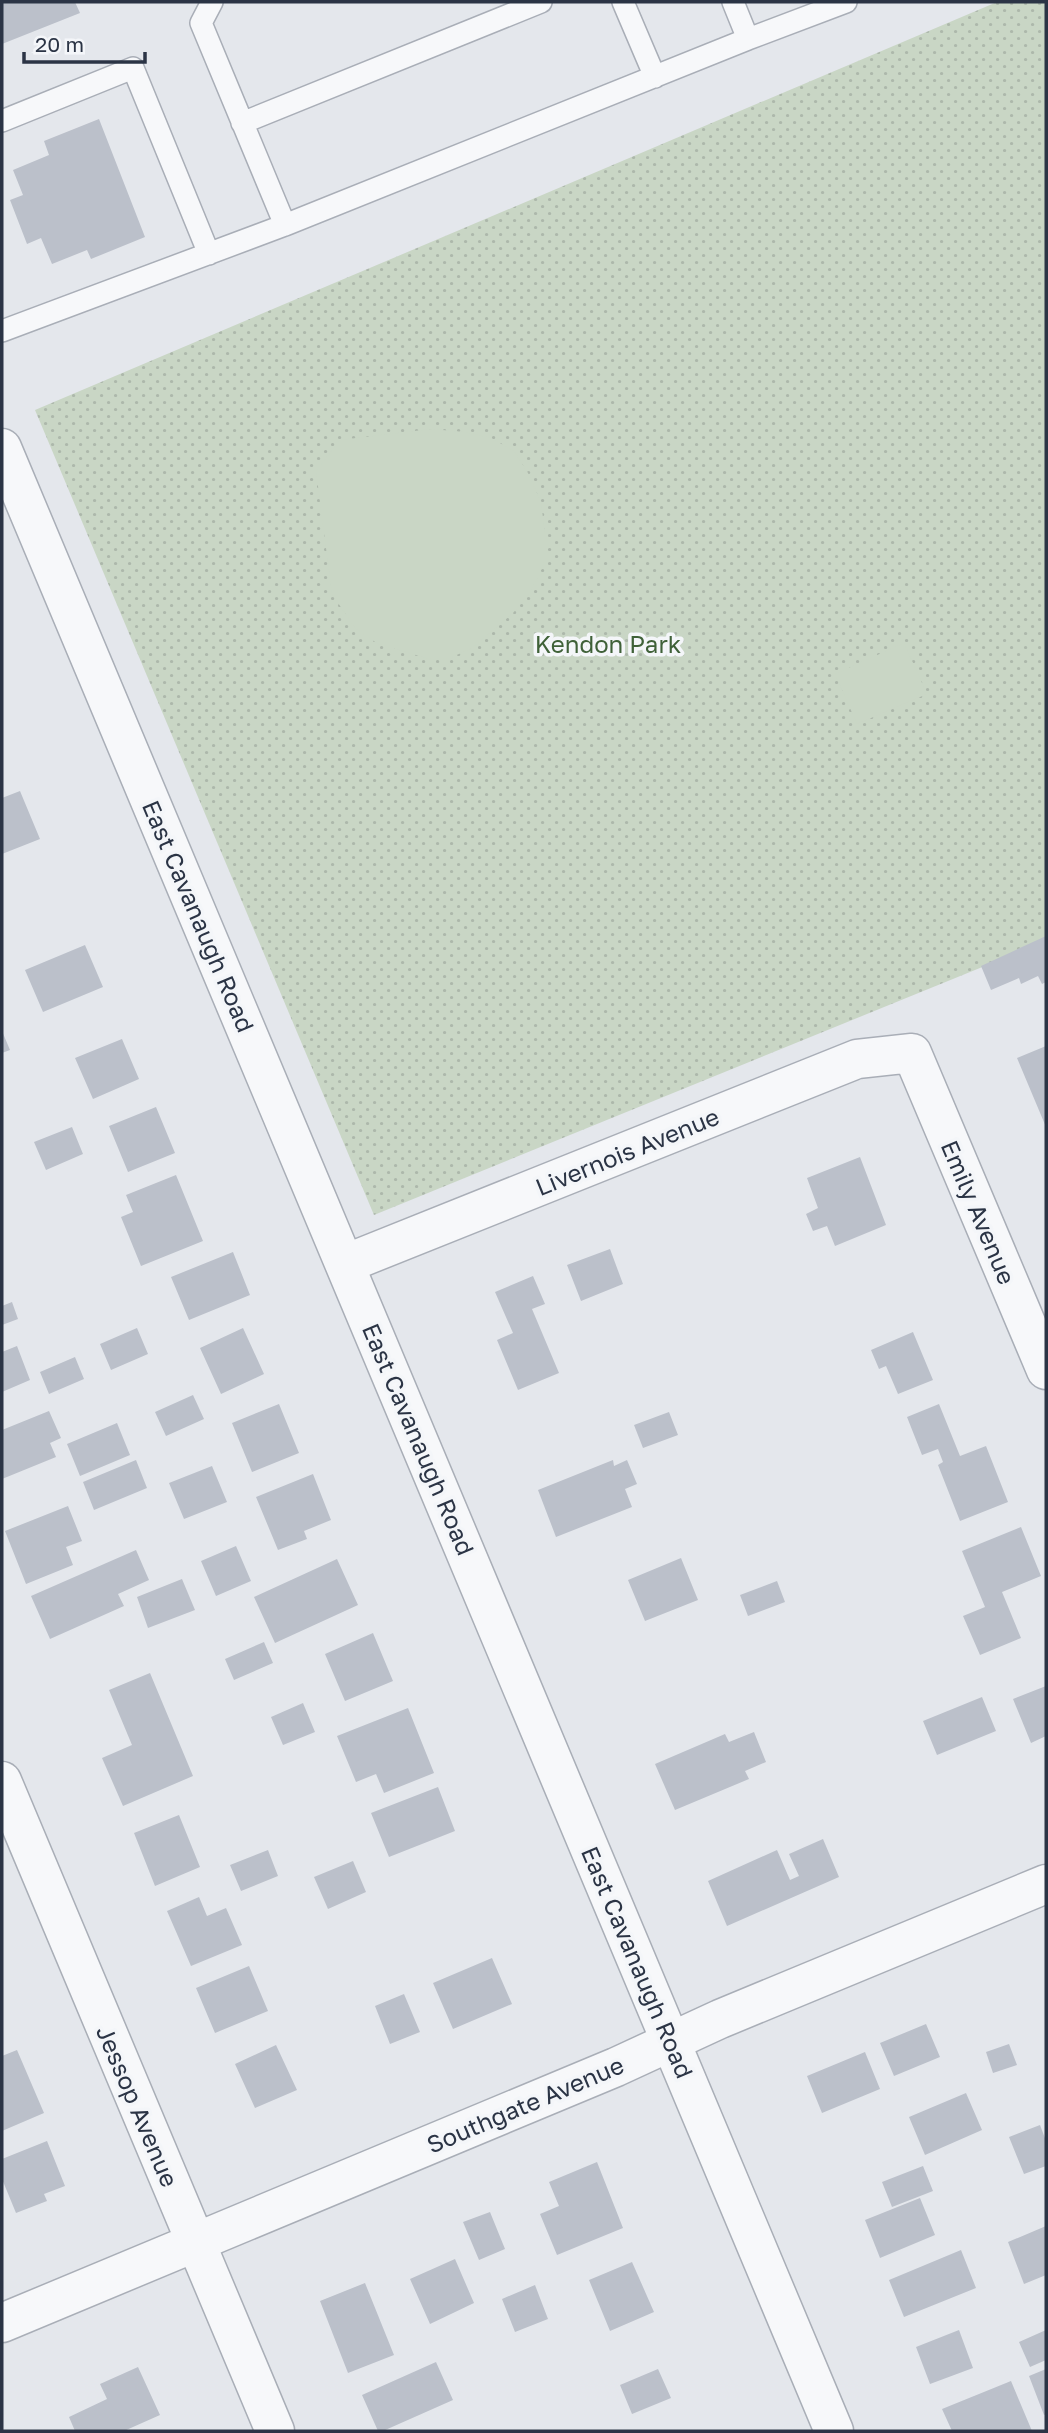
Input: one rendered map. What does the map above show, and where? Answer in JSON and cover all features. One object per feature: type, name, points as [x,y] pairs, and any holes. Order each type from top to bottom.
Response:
[{"type":"street","name":"East Cavanaugh Road","points":[[2,448],[834,2431]]},
{"type":"street","name":"Livernois Avenue","points":[[345,1264],[857,1059],[912,1053]]},
{"type":"street","name":"Emily Avenue","points":[[912,1053],[1046,1370]]},
{"type":"street","name":"Jessop Avenue","points":[[2,1781],[275,2431]]},
{"type":"street","name":"Southgate Avenue","points":[[2,2323],[1046,1884]]},
{"type":"lane","points":[[212,2],[201,23],[285,225]]},
{"type":"lane","points":[[242,123],[541,2]]},
{"type":"lane","points":[[623,2],[655,77]]},
{"type":"lane","points":[[733,2],[748,39]]},
{"type":"lane","points":[[2,331],[285,225],[846,2]]},
{"type":"lane","points":[[2,121],[132,68],[209,254]]},
{"type":"green space","name":"Kendon Park","points":[[997,2],[1046,2],[1046,941],[374,1215],[35,410]]},
{"type":"green space","points":[[431,429],[491,438],[514,451],[541,502],[545,534],[545,560],[527,596],[513,613],[472,648],[448,659],[426,658],[378,644],[355,628],[332,594],[316,471],[340,440]]},
{"type":"green space","points":[[904,643],[927,694],[857,724],[835,674]]},
{"type":"building","points":[[2,2],[75,2],[80,13],[2,44]]},
{"type":"building","points":[[99,119],[145,237],[91,259],[87,250],[52,264],[41,238],[27,244],[10,200],[23,195],[13,170],[49,155],[44,141]]},
{"type":"building","points":[[20,791],[40,839],[2,854],[2,798]]},
{"type":"building","points":[[1046,936],[1046,982],[1042,984],[1038,976],[1021,984],[1019,978],[991,990],[981,966]]},
{"type":"building","points":[[85,945],[103,987],[43,1012],[25,970]]},
{"type":"building","points":[[2,1031],[10,1050],[2,1053]]},
{"type":"building","points":[[122,1039],[139,1079],[93,1099],[75,1058]]},
{"type":"building","points":[[1046,1046],[1046,1127],[1017,1058]]},
{"type":"building","points":[[156,1107],[175,1153],[128,1172],[109,1126]]},
{"type":"building","points":[[72,1127],[83,1154],[46,1170],[34,1142]]},
{"type":"building","points":[[860,1157],[886,1225],[835,1246],[827,1226],[813,1231],[806,1214],[818,1208],[807,1178]]},
{"type":"building","points":[[176,1175],[203,1241],[141,1266],[121,1217],[133,1212],[126,1195]]},
{"type":"building","points":[[610,1249],[623,1284],[581,1301],[567,1265]]},
{"type":"building","points":[[233,1252],[250,1295],[189,1320],[171,1277]]},
{"type":"building","points":[[533,1276],[545,1304],[532,1309],[559,1373],[518,1390],[497,1340],[513,1333],[495,1292]]},
{"type":"building","points":[[12,1302],[18,1319],[2,1325],[2,1306]]},
{"type":"building","points":[[137,1328],[148,1354],[111,1370],[100,1344]]},
{"type":"building","points":[[243,1328],[264,1374],[221,1394],[200,1348]]},
{"type":"building","points":[[913,1332],[933,1380],[898,1394],[886,1366],[879,1369],[871,1350]]},
{"type":"building","points":[[17,1346],[30,1380],[2,1392],[2,1352]]},
{"type":"building","points":[[75,1357],[84,1379],[49,1394],[40,1372]]},
{"type":"building","points":[[193,1395],[204,1419],[166,1436],[155,1412]]},
{"type":"building","points":[[279,1404],[299,1453],[252,1472],[232,1423]]},
{"type":"building","points":[[939,1404],[960,1456],[986,1446],[1008,1502],[960,1521],[938,1465],[943,1462],[938,1449],[922,1455],[907,1417]]},
{"type":"building","points":[[49,1411],[61,1438],[50,1443],[56,1457],[2,1479],[2,1430]]},
{"type":"building","points":[[669,1412],[678,1435],[643,1448],[634,1425]]},
{"type":"building","points":[[117,1423],[130,1455],[80,1476],[67,1444]]},
{"type":"building","points":[[136,1460],[147,1488],[94,1510],[83,1482]]},
{"type":"building","points":[[613,1460],[614,1466],[627,1460],[637,1484],[625,1489],[632,1507],[556,1537],[538,1490]]},
{"type":"building","points":[[212,1466],[227,1502],[184,1519],[169,1483]]},
{"type":"building","points":[[313,1474],[331,1520],[304,1531],[307,1539],[278,1550],[256,1497]]},
{"type":"building","points":[[68,1506],[82,1541],[66,1547],[73,1565],[26,1584],[5,1531]]},
{"type":"building","points":[[1021,1527],[1041,1576],[1002,1592],[1021,1638],[980,1655],[963,1616],[985,1607],[962,1551]]},
{"type":"building","points":[[236,1546],[251,1581],[216,1596],[201,1561]]},
{"type":"building","points":[[136,1550],[149,1580],[118,1594],[124,1606],[50,1639],[31,1596]]},
{"type":"building","points":[[681,1558],[698,1600],[645,1621],[628,1580]]},
{"type":"building","points":[[337,1559],[358,1605],[275,1643],[254,1597]]},
{"type":"building","points":[[182,1579],[195,1610],[148,1628],[137,1597]]},
{"type":"building","points":[[777,1581],[785,1602],[748,1616],[740,1595]]},
{"type":"building","points":[[373,1633],[393,1681],[345,1701],[325,1654]]},
{"type":"building","points":[[264,1642],[273,1663],[234,1680],[225,1659]]},
{"type":"building","points":[[150,1673],[193,1776],[123,1806],[102,1758],[132,1745],[109,1690]]},
{"type":"building","points":[[1046,1686],[1046,1736],[1031,1743],[1013,1699]]},
{"type":"building","points":[[982,1697],[996,1731],[937,1755],[923,1721]]},
{"type":"building","points":[[303,1703],[315,1732],[283,1745],[271,1717]]},
{"type":"building","points":[[408,1708],[434,1773],[384,1793],[376,1774],[356,1782],[337,1736]]},
{"type":"building","points":[[754,1732],[766,1762],[745,1771],[749,1779],[675,1810],[655,1764],[725,1734],[729,1742]]},
{"type":"building","points":[[438,1787],[455,1831],[389,1857],[371,1813]]},
{"type":"building","points":[[179,1815],[200,1867],[155,1886],[134,1833]]},
{"type":"building","points":[[823,1839],[839,1877],[727,1926],[708,1881],[777,1850],[790,1880],[799,1876],[789,1854]]},
{"type":"building","points":[[268,1850],[278,1876],[241,1891],[230,1865]]},
{"type":"building","points":[[353,1861],[366,1892],[328,1909],[314,1877]]},
{"type":"building","points":[[199,1897],[207,1916],[226,1908],[242,1945],[191,1966],[167,1911]]},
{"type":"building","points":[[492,1958],[512,2004],[453,2029],[433,1983]]},
{"type":"building","points":[[249,1966],[268,2011],[215,2033],[196,1988]]},
{"type":"building","points":[[404,1994],[420,2032],[390,2044],[375,2006]]},
{"type":"building","points":[[926,2024],[940,2057],[894,2076],[880,2043]]},
{"type":"building","points":[[1009,2044],[1017,2065],[993,2073],[986,2052]]},
{"type":"building","points":[[276,2045],[297,2090],[255,2108],[235,2064]]},
{"type":"building","points":[[17,2050],[44,2113],[2,2131],[2,2056]]},
{"type":"building","points":[[865,2052],[880,2089],[822,2113],[807,2076]]},
{"type":"building","points":[[966,2093],[982,2130],[925,2155],[909,2117]]},
{"type":"building","points":[[1040,2125],[1046,2141],[1046,2166],[1024,2174],[1009,2137]]},
{"type":"building","points":[[47,2141],[65,2186],[44,2194],[47,2201],[16,2213],[2,2179],[2,2159]]},
{"type":"building","points":[[597,2162],[623,2228],[557,2255],[540,2214],[559,2206],[549,2182]]},
{"type":"building","points":[[923,2166],[933,2191],[892,2207],[882,2182]]},
{"type":"building","points":[[920,2198],[935,2235],[880,2258],[865,2220]]},
{"type":"building","points":[[490,2212],[505,2249],[479,2260],[463,2222]]},
{"type":"building","points":[[1046,2226],[1046,2275],[1024,2284],[1008,2242]]},
{"type":"building","points":[[961,2250],[976,2288],[904,2317],[889,2280]]},
{"type":"building","points":[[455,2259],[474,2303],[430,2324],[410,2279]]},
{"type":"building","points":[[632,2262],[654,2312],[610,2331],[589,2280]]},
{"type":"building","points":[[365,2283],[394,2355],[348,2373],[320,2301]]},
{"type":"building","points":[[535,2285],[548,2319],[515,2332],[502,2299]]},
{"type":"building","points":[[959,2330],[973,2368],[930,2384],[916,2347]]},
{"type":"building","points":[[1046,2330],[1046,2360],[1030,2367],[1019,2342]]},
{"type":"building","points":[[436,2362],[453,2400],[378,2431],[362,2395]]},
{"type":"building","points":[[138,2367],[160,2415],[124,2431],[75,2431],[69,2417],[107,2399],[100,2384]]},
{"type":"building","points":[[658,2369],[671,2398],[632,2414],[620,2385]]},
{"type":"building","points":[[1046,2369],[1046,2414],[1044,2415],[1029,2376]]},
{"type":"building","points":[[1011,2381],[1032,2431],[952,2431],[942,2409]]}]
